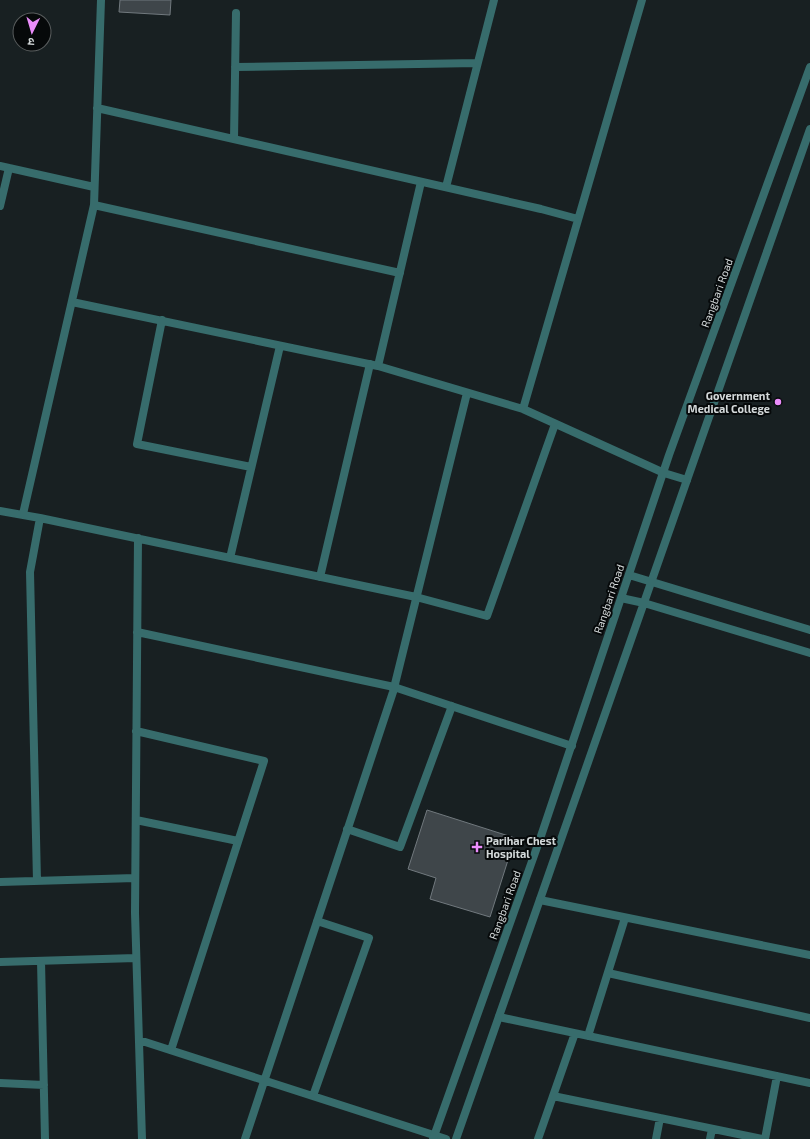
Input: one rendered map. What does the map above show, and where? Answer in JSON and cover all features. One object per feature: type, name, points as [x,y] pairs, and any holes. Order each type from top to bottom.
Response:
[{"type":"street","points":[[23,514],[94,205],[101,0]]},
{"type":"street","points":[[446,187],[494,0]]},
{"type":"street","points":[[523,409],[642,0]]},
{"type":"street","points":[[234,139],[236,13]]},
{"type":"street","points":[[235,67],[478,63]]},
{"type":"street","name":"Rangbari Road","points":[[434,1137],[541,836],[664,473],[810,67]]},
{"type":"street","points":[[97,108],[446,187],[578,219]]},
{"type":"street","points":[[456,1139],[810,129]]},
{"type":"street","points":[[0,166],[94,187]]},
{"type":"street","points":[[0,206],[9,168]]},
{"type":"street","points":[[320,577],[374,365],[400,273],[421,182]]},
{"type":"street","points":[[94,205],[400,273]]},
{"type":"street","points":[[72,302],[374,365],[523,409],[664,473],[687,480]]},
{"type":"street","points":[[162,320],[137,444],[252,467]]},
{"type":"street","points":[[230,558],[280,346]]},
{"type":"street","points":[[245,1139],[394,687],[467,393]]},
{"type":"street","points":[[0,511],[23,514],[416,597],[487,616],[555,424]]},
{"type":"street","points":[[37,881],[30,572],[40,518]]},
{"type":"street","points":[[138,538],[135,878],[142,1139]]},
{"type":"street","points":[[629,575],[810,630]]},
{"type":"street","points":[[621,598],[644,603],[810,653]]},
{"type":"street","points":[[137,632],[394,687],[572,746]]},
{"type":"street","points":[[347,829],[400,847],[452,706]]},
{"type":"street","points":[[136,731],[264,761],[171,1050]]},
{"type":"street","points":[[136,820],[238,841]]},
{"type":"street","points":[[0,882],[135,878]]},
{"type":"street","points":[[540,900],[810,956]]},
{"type":"street","points":[[588,1036],[625,918]]},
{"type":"street","points":[[313,1096],[369,938],[317,921]]},
{"type":"street","points":[[0,962],[136,958]]},
{"type":"street","points":[[41,961],[45,1139]]},
{"type":"street","points":[[608,973],[810,1018]]},
{"type":"street","points":[[499,1017],[810,1083]]},
{"type":"street","points":[[538,1139],[575,1033]]},
{"type":"street","points":[[139,1040],[434,1137],[446,1139]]},
{"type":"street","points":[[765,1139],[777,1076]]},
{"type":"street","points":[[0,1083],[44,1085]]},
{"type":"street","points":[[553,1096],[762,1139]]},
{"type":"street","points":[[656,1139],[660,1118]]},
{"type":"street","points":[[710,1139],[712,1129]]},
{"type":"building","points":[[120,0],[171,0],[170,15],[119,12]]},
{"type":"building","points":[[427,810],[515,838],[490,917],[430,899],[436,878],[408,869]]},
{"type":"place","name":"Government Medical College","points":[[778,402]]},
{"type":"place","name":"Parihar Chest Hospital","points":[[477,847]]}]
